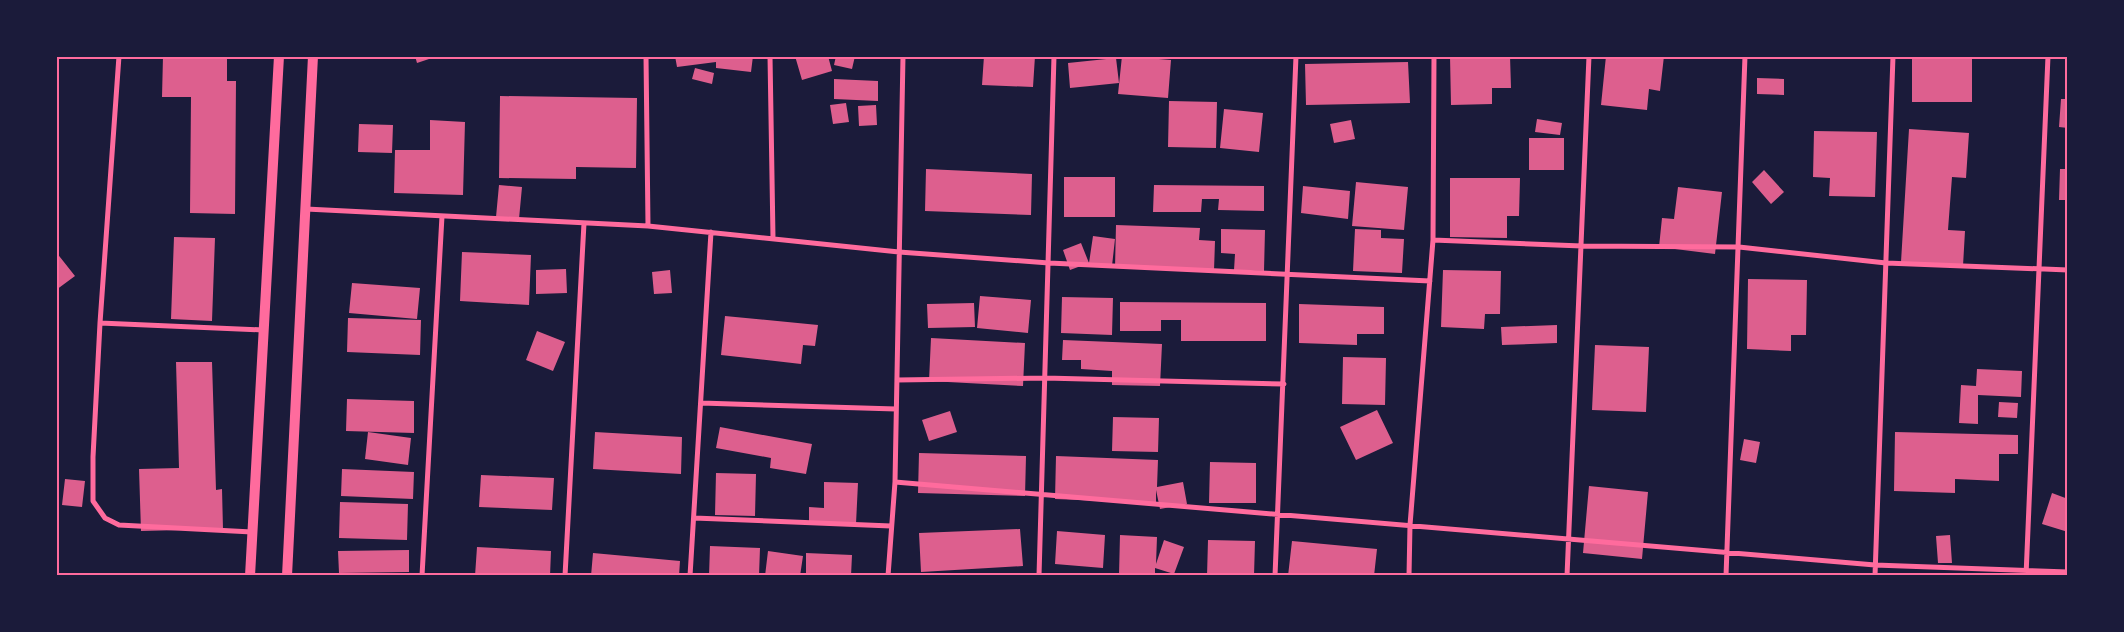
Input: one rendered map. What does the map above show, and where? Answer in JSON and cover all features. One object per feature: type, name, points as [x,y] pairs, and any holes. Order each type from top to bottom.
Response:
[{"type":"main road","points":[[250,576],[279,56]]},
{"type":"main road","points":[[287,576],[313,56]]},
{"type":"street","points":[[119,56],[100,323],[93,457],[93,501],[104,518],[119,524],[252,532]]},
{"type":"street","points":[[646,56],[648,226]]},
{"type":"street","points":[[770,56],[773,238]]},
{"type":"street","points":[[888,576],[895,482],[903,56]]},
{"type":"street","points":[[1039,576],[1054,56]]},
{"type":"street","points":[[1276,576],[1296,56]]},
{"type":"street","points":[[1409,576],[1410,525],[1433,240],[1434,56]]},
{"type":"street","points":[[1567,576],[1589,56]]},
{"type":"street","points":[[1726,576],[1745,56]]},
{"type":"street","points":[[1875,576],[1893,56]]},
{"type":"street","points":[[2026,574],[2048,56]]},
{"type":"street","points":[[306,209],[648,226],[899,252],[1049,263],[1430,281]]},
{"type":"street","points":[[422,576],[442,216]]},
{"type":"street","points":[[565,576],[584,223]]},
{"type":"street","points":[[690,576],[711,232]]},
{"type":"street","points":[[1433,240],[1582,246],[1739,247],[1886,263],[2068,270]]},
{"type":"street","points":[[100,323],[263,330]]},
{"type":"street","points":[[897,380],[1045,378],[1284,384]]},
{"type":"street","points":[[701,402],[896,409]]},
{"type":"street","points":[[895,482],[1727,553],[2026,574],[2068,572]]},
{"type":"street","points":[[694,518],[892,526]]},
{"type":"building","points":[[163,56],[227,56],[227,81],[236,81],[235,214],[190,213],[191,97],[162,97]]},
{"type":"building","points":[[415,56],[435,56],[435,57],[417,63]]},
{"type":"building","points":[[675,56],[753,56],[751,72],[716,68],[716,62],[677,67]]},
{"type":"building","points":[[795,56],[828,56],[832,71],[802,80]]},
{"type":"building","points":[[836,56],[855,56],[852,69],[834,65]]},
{"type":"building","points":[[984,56],[1035,56],[1033,87],[982,85]]},
{"type":"building","points":[[1122,56],[1171,60],[1168,98],[1118,94]]},
{"type":"building","points":[[1450,56],[1510,56],[1511,88],[1492,88],[1492,104],[1451,105]]},
{"type":"building","points":[[1606,56],[1664,56],[1660,91],[1649,89],[1647,110],[1601,105]]},
{"type":"building","points":[[1912,56],[1972,56],[1972,102],[1912,102]]},
{"type":"building","points":[[1116,58],[1119,83],[1070,88],[1068,63]]},
{"type":"building","points":[[1408,62],[1410,103],[1306,105],[1305,64]]},
{"type":"building","points":[[695,68],[714,73],[712,84],[692,79]]},
{"type":"building","points":[[1757,78],[1784,79],[1784,95],[1757,94]]},
{"type":"building","points":[[834,79],[878,81],[878,101],[834,99]]},
{"type":"building","points":[[500,96],[637,98],[636,168],[576,167],[576,179],[499,178]]},
{"type":"building","points":[[2061,99],[2068,99],[2068,128],[2059,127]]},
{"type":"building","points":[[1169,101],[1217,102],[1216,148],[1168,147]]},
{"type":"building","points":[[846,103],[849,122],[833,124],[830,105]]},
{"type":"building","points":[[876,105],[877,125],[859,126],[858,106]]},
{"type":"building","points":[[1224,109],[1263,113],[1259,152],[1220,148]]},
{"type":"building","points":[[1537,119],[1562,123],[1560,135],[1535,132]]},
{"type":"building","points":[[430,120],[465,122],[463,195],[394,193],[395,150],[430,150]]},
{"type":"building","points":[[1351,120],[1355,139],[1334,143],[1330,124]]},
{"type":"building","points":[[359,124],[393,125],[392,153],[358,152]]},
{"type":"building","points":[[1909,129],[1969,133],[1966,178],[1952,177],[1948,230],[1965,231],[1963,266],[1901,262]]},
{"type":"building","points":[[1814,131],[1877,132],[1875,197],[1829,196],[1830,178],[1813,177]]},
{"type":"building","points":[[1529,138],[1564,138],[1564,170],[1529,170]]},
{"type":"building","points":[[926,169],[1032,174],[1031,215],[925,211]]},
{"type":"building","points":[[2060,169],[2068,169],[2068,200],[2059,200]]},
{"type":"building","points":[[1764,170],[1784,192],[1771,204],[1752,182]]},
{"type":"building","points":[[1064,177],[1115,177],[1115,217],[1064,217]]},
{"type":"building","points":[[1450,178],[1520,178],[1519,216],[1507,216],[1507,238],[1450,237]]},
{"type":"building","points":[[1356,182],[1408,187],[1404,230],[1352,226]]},
{"type":"building","points":[[499,185],[522,187],[519,219],[496,217]]},
{"type":"building","points":[[1154,185],[1264,186],[1264,211],[1218,210],[1219,199],[1202,199],[1201,212],[1153,212]]},
{"type":"building","points":[[1303,186],[1350,191],[1348,219],[1301,213]]},
{"type":"building","points":[[1678,187],[1722,192],[1715,254],[1659,247],[1662,218],[1674,219]]},
{"type":"building","points":[[1116,225],[1200,228],[1199,240],[1215,241],[1214,271],[1115,268]]},
{"type":"building","points":[[1221,229],[1265,230],[1264,271],[1234,270],[1235,254],[1221,253]]},
{"type":"building","points":[[1355,229],[1381,230],[1381,238],[1404,239],[1402,273],[1353,271]]},
{"type":"building","points":[[1093,236],[1115,239],[1112,266],[1089,263]]},
{"type":"building","points":[[174,237],[215,238],[212,321],[171,319]]},
{"type":"building","points":[[1081,243],[1089,263],[1070,270],[1063,250]]},
{"type":"building","points":[[56,252],[75,276],[56,290]]},
{"type":"building","points":[[462,252],[531,255],[529,305],[460,301]]},
{"type":"building","points":[[566,269],[567,293],[536,294],[536,270]]},
{"type":"building","points":[[670,270],[672,293],[654,294],[652,272]]},
{"type":"building","points":[[1443,270],[1501,271],[1500,314],[1485,314],[1484,329],[1441,327]]},
{"type":"building","points":[[1748,279],[1807,280],[1806,335],[1791,335],[1791,351],[1747,349]]},
{"type":"building","points":[[352,283],[420,288],[417,319],[349,313]]},
{"type":"building","points":[[980,296],[1031,300],[1028,333],[977,328]]},
{"type":"building","points":[[1062,297],[1113,298],[1112,335],[1061,333]]},
{"type":"building","points":[[1120,302],[1266,303],[1266,341],[1181,341],[1181,320],[1161,320],[1161,331],[1120,331]]},
{"type":"building","points":[[974,303],[975,327],[928,328],[927,304]]},
{"type":"building","points":[[1299,304],[1384,307],[1384,334],[1357,334],[1357,345],[1299,343]]},
{"type":"building","points":[[725,316],[818,325],[815,346],[803,345],[801,364],[721,355]]},
{"type":"building","points":[[348,318],[421,320],[420,355],[347,352]]},
{"type":"building","points":[[1557,325],[1557,343],[1502,345],[1501,327]]},
{"type":"building","points":[[537,331],[565,342],[553,371],[526,360]]},
{"type":"building","points":[[931,338],[1025,343],[1023,386],[929,381]]},
{"type":"building","points":[[1063,340],[1162,344],[1160,386],[1112,385],[1112,371],[1081,369],[1081,360],[1062,360]]},
{"type":"building","points":[[1595,345],[1649,347],[1646,412],[1592,410]]},
{"type":"building","points":[[1343,357],[1386,358],[1385,405],[1342,404]]},
{"type":"building","points":[[176,362],[212,362],[216,490],[222,489],[223,529],[141,531],[139,469],[179,468]]},
{"type":"building","points":[[1977,369],[2022,371],[2021,397],[1978,395],[1978,424],[1959,423],[1961,385],[1976,386]]},
{"type":"building","points":[[347,399],[414,401],[414,433],[346,431]]},
{"type":"building","points":[[1999,402],[2018,403],[2017,418],[1998,417]]},
{"type":"building","points":[[1377,410],[1393,443],[1356,460],[1340,427]]},
{"type":"building","points":[[950,411],[957,432],[929,441],[922,420]]},
{"type":"building","points":[[1113,417],[1159,418],[1158,452],[1112,451]]},
{"type":"building","points":[[720,427],[812,444],[806,474],[770,468],[771,458],[716,448]]},
{"type":"building","points":[[368,432],[411,438],[408,465],[365,459]]},
{"type":"building","points":[[595,432],[682,437],[681,474],[593,469]]},
{"type":"building","points":[[1895,432],[2018,435],[2018,454],[1999,454],[1999,481],[1955,479],[1955,493],[1894,491]]},
{"type":"building","points":[[1744,439],[1760,442],[1756,463],[1740,460]]},
{"type":"building","points":[[919,453],[1026,456],[1025,496],[918,493]]},
{"type":"building","points":[[1056,456],[1158,460],[1157,487],[1183,482],[1187,504],[1160,509],[1156,490],[1156,503],[1055,499]]},
{"type":"building","points":[[1210,462],[1256,463],[1256,503],[1209,503]]},
{"type":"building","points":[[342,469],[414,472],[413,499],[341,496]]},
{"type":"building","points":[[716,473],[756,474],[755,516],[715,515]]},
{"type":"building","points":[[481,475],[554,478],[552,510],[479,507]]},
{"type":"building","points":[[65,479],[85,481],[82,507],[62,505]]},
{"type":"building","points":[[824,482],[858,483],[856,524],[809,523],[809,507],[824,508]]},
{"type":"building","points":[[1589,486],[1648,492],[1642,559],[1583,553]]},
{"type":"building","points":[[2052,493],[2068,499],[2068,532],[2042,524]]},
{"type":"building","points":[[340,502],[408,504],[407,540],[339,538]]},
{"type":"building","points":[[1020,529],[1023,566],[921,572],[919,533]]},
{"type":"building","points":[[1057,531],[1105,535],[1103,568],[1055,564]]},
{"type":"building","points":[[1120,535],[1157,537],[1156,564],[1164,540],[1184,547],[1174,574],[1155,568],[1155,576],[1119,575]]},
{"type":"building","points":[[1950,535],[1952,563],[1938,563],[1936,536]]},
{"type":"building","points":[[1208,540],[1255,541],[1254,576],[1207,576]]},
{"type":"building","points":[[1292,541],[1377,549],[1374,576],[1288,576]]},
{"type":"building","points":[[710,546],[760,548],[759,576],[709,576]]},
{"type":"building","points":[[477,547],[551,551],[550,576],[475,576]]},
{"type":"building","points":[[409,550],[409,572],[339,573],[338,551]]},
{"type":"building","points":[[768,551],[803,556],[800,576],[765,576]]},
{"type":"building","points":[[593,553],[680,561],[679,576],[591,576]]},
{"type":"building","points":[[806,553],[852,555],[851,576],[806,576]]}]
